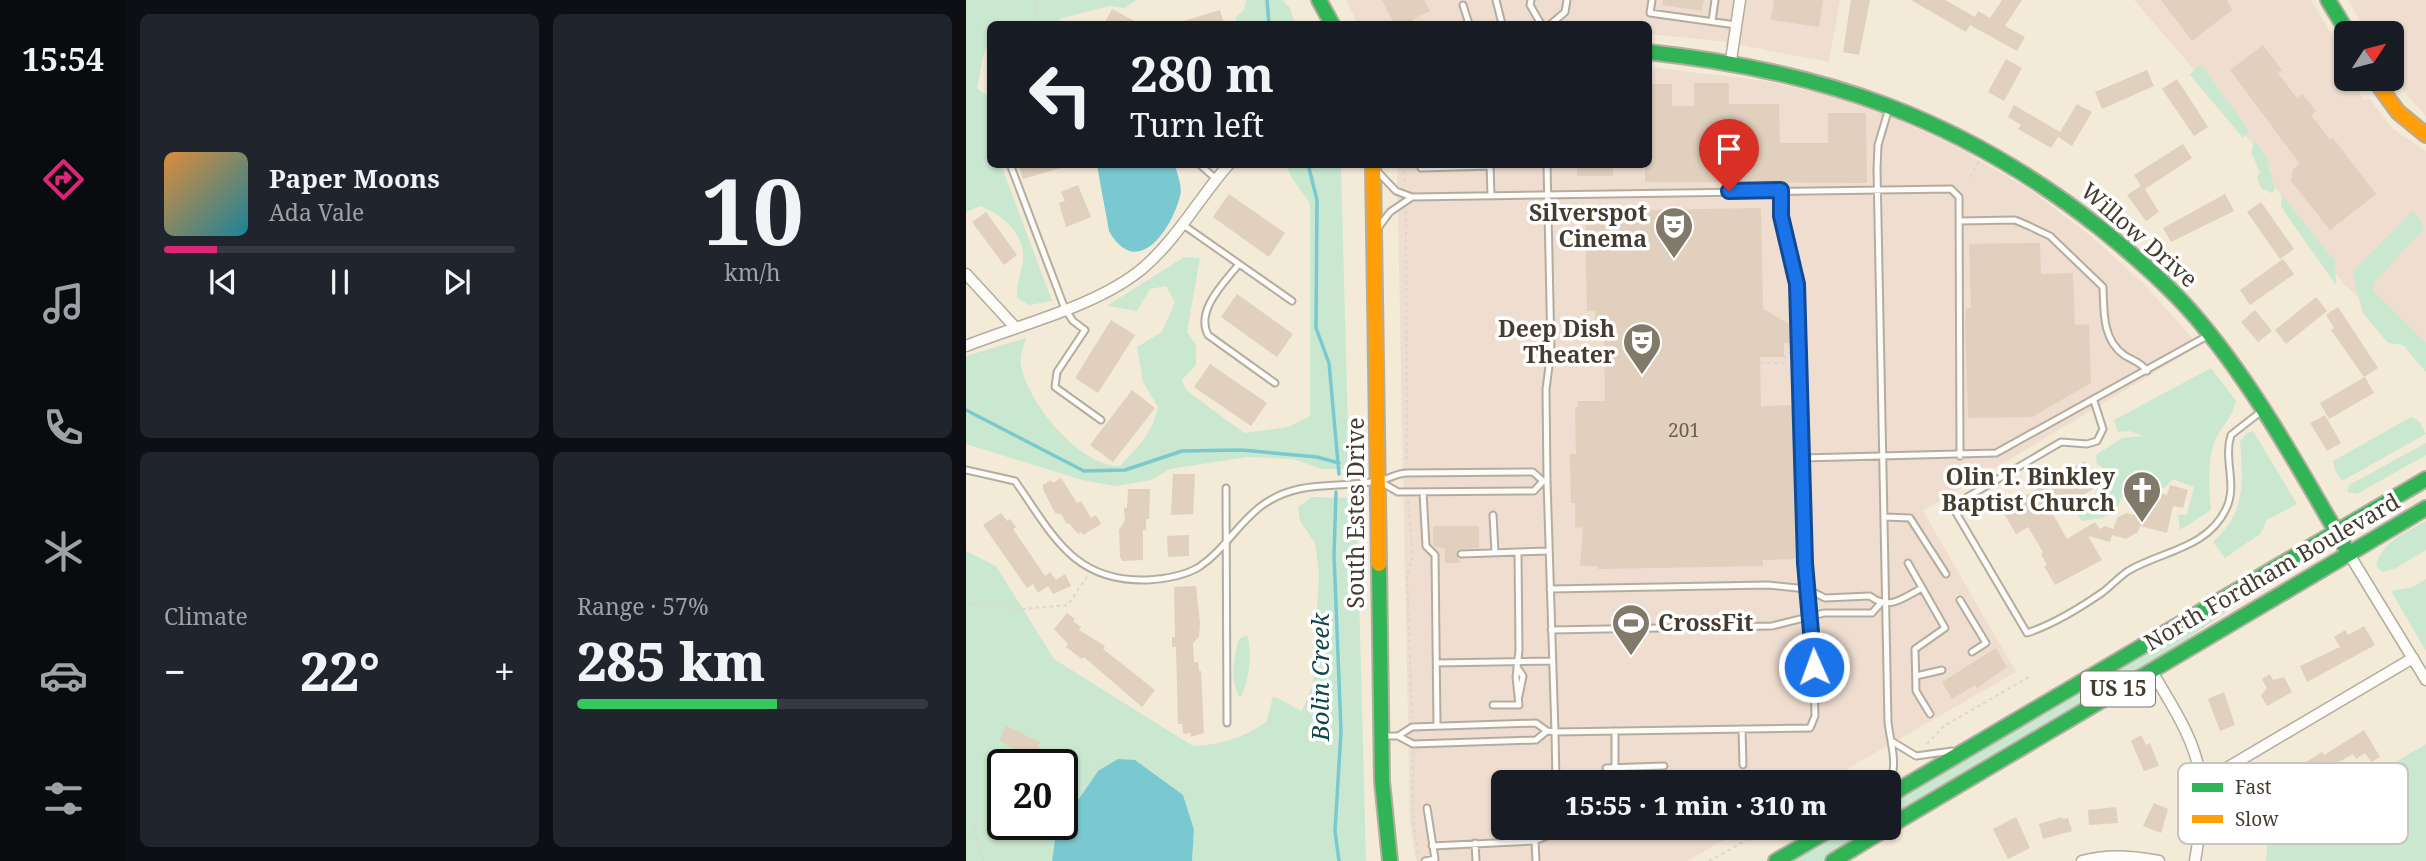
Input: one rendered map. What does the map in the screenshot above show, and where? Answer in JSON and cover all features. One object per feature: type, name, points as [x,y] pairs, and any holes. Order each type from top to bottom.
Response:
[{"type":"main road","points":[[1319,0],[1330,21]]},
{"type":"main road","points":[[2328,0],[2340,21]]},
{"type":"main road","name":"Willow Drive","points":[[1652,52],[1731,60],[1820,80],[1891,104],[1989,149],[2071,204],[2162,282],[2211,334],[2263,410],[2349,554]]},
{"type":"main road","points":[[2383,91],[2398,112],[2426,135]]},
{"type":"main road","name":"South Estes Drive","points":[[1373,168],[1381,736],[1384,809],[1390,861]]},
{"type":"main road","name":"North Fordham Boulevard","points":[[1901,788],[2426,479]]},
{"type":"main road","name":"North Fordham Boulevard","points":[[1901,819],[2426,508]]},
{"type":"main road","points":[[1776,861],[1812,840]]},
{"type":"main road","name":"North Fordham Boulevard","points":[[1833,861],[1867,840]]},
{"type":"street","points":[[1731,60],[1740,0]]},
{"type":"street","points":[[966,346],[1090,300],[1142,269],[1182,224],[1226,168]]},
{"type":"street","points":[[966,274],[1015,327]]},
{"type":"street","name":"Willow Drive","points":[[2349,554],[2426,680]]},
{"type":"street","points":[[2235,763],[2413,658]]},
{"type":"street","points":[[2151,670],[2193,745],[2198,763]]},
{"type":"street","points":[[2082,861],[2122,856],[2159,861]]},
{"type":"lane","points":[[1496,0],[1501,21]]},
{"type":"lane","points":[[1531,0],[1530,5],[1539,21]]},
{"type":"lane","points":[[1554,21],[1565,12],[1567,0]]},
{"type":"lane","points":[[1652,0],[1650,13],[1736,25]]},
{"type":"lane","points":[[1712,20],[1715,0]]},
{"type":"lane","points":[[1463,5],[1468,21]]},
{"type":"lane","points":[[1891,104],[1878,145],[1885,517],[1884,604],[1888,722],[1895,770]]},
{"type":"lane","points":[[1012,168],[1065,309],[1073,321],[1085,330],[1057,372],[1055,387],[1101,420]]},
{"type":"lane","points":[[1204,168],[1216,179]]},
{"type":"lane","points":[[1375,168],[1387,183],[1408,198]]},
{"type":"lane","points":[[1490,168],[1491,195]]},
{"type":"lane","points":[[1547,168],[1551,351],[1546,389],[1545,481],[1556,770]]},
{"type":"lane","points":[[1374,233],[1390,212],[1408,198],[1951,189],[1959,197],[1960,456]]},
{"type":"lane","points":[[1381,736],[1398,736],[1413,744],[1536,740],[1547,732],[1810,728],[1815,716],[1812,617],[1807,589],[1797,284],[1781,216],[1781,190]]},
{"type":"lane","points":[[1959,221],[2015,220],[2050,236],[2103,287],[2107,335],[2120,352],[2142,364],[2147,371]]},
{"type":"lane","points":[[1182,224],[1292,301]]},
{"type":"lane","points":[[1239,264],[1212,299],[1204,320],[1204,328],[1208,335],[1275,383]]},
{"type":"lane","points":[[1802,458],[1960,456],[2004,450],[2211,334]]},
{"type":"lane","points":[[2094,401],[2103,429],[2097,441],[2087,444],[2061,442],[1952,506],[2027,633],[2044,627],[2104,591],[2140,564],[2194,543],[2216,525],[2227,509],[2232,490],[2228,457],[2231,435],[2263,410]]},
{"type":"lane","points":[[966,470],[1015,481],[1067,553],[1091,570],[1121,581],[1167,577],[1197,568],[1225,546],[1252,514],[1277,496],[1304,485],[1378,481],[1407,472],[1534,472],[1545,481]]},
{"type":"lane","points":[[1378,481],[1398,492],[1423,492],[1534,491],[1545,481]]},
{"type":"lane","points":[[1226,488],[1227,723]]},
{"type":"lane","points":[[1423,492],[1426,546],[1435,555],[1437,725]]},
{"type":"lane","points":[[1493,515],[1494,553]]},
{"type":"lane","points":[[1885,517],[1910,518],[1946,574]]},
{"type":"lane","points":[[1461,554],[1549,551]]},
{"type":"lane","points":[[1493,705],[1519,705],[1516,677],[1519,670],[1517,552]]},
{"type":"lane","points":[[1435,555],[1444,555]]},
{"type":"lane","points":[[1908,563],[1945,628],[1915,649],[1916,691],[1930,713]]},
{"type":"lane","points":[[1550,589],[1768,585],[1807,589],[1825,598],[1870,596],[1884,604]]},
{"type":"lane","points":[[1551,630],[1772,626],[1824,613],[1872,613],[1884,604],[1895,603],[1922,588]]},
{"type":"lane","points":[[1961,600],[1986,643],[1972,652]]},
{"type":"lane","points":[[1437,663],[1552,661]]},
{"type":"lane","points":[[1916,676],[1942,670]]},
{"type":"lane","points":[[1398,736],[1412,727],[1437,725],[1536,723],[1547,732]]},
{"type":"lane","points":[[1742,729],[1743,765]]},
{"type":"lane","points":[[1615,731],[1615,767]]},
{"type":"lane","points":[[1893,743],[1916,756],[1965,750]]},
{"type":"lane","points":[[1606,768],[1664,766]]},
{"type":"lane","points":[[1425,861],[1435,860],[1427,808]]},
{"type":"lane","points":[[1433,846],[1535,841],[1536,861]]},
{"type":"lane","points":[[1475,844],[1476,861]]},
{"type":"path","points":[[1035,0],[1037,21]]},
{"type":"path","points":[[1969,177],[1980,160]]},
{"type":"path","points":[[1404,168],[1408,198],[1407,472]]},
{"type":"path","points":[[1549,211],[1584,202]]},
{"type":"path","points":[[1760,363],[1784,362],[1785,356],[1793,349]]},
{"type":"path","points":[[1408,492],[1409,535],[1413,556],[1407,575],[1412,727]]},
{"type":"path","points":[[966,604],[1023,609],[1068,605],[1091,570]]},
{"type":"path","points":[[1923,747],[1935,740],[1944,726],[2029,677]]},
{"type":"path","points":[[1413,744],[1413,819],[1419,861]]},
{"type":"path","points":[[973,824],[984,861]]},
{"type":"path","points":[[1709,861],[1747,840]]},
{"type":"shaded area","points":[[1346,0],[1840,0],[1829,62],[1719,41],[1652,34],[1652,21],[1356,21]]},
{"type":"shaded area","points":[[2134,0],[2311,0],[2334,39],[2334,91],[2359,91],[2364,100],[2369,98],[2392,128],[2426,151],[2426,357],[2343,283],[2266,174],[2272,169],[2196,72]]},
{"type":"shaded area","points":[[2348,0],[2426,0],[2426,116],[2404,91],[2404,21],[2361,21]]},
{"type":"shaded area","points":[[1652,67],[1765,81],[1837,97],[1901,121],[1960,149],[2030,190],[2092,237],[2146,286],[2199,346],[1923,511],[2016,672],[1845,770],[1491,770],[1491,840],[1724,840],[1687,861],[1416,861],[1410,820],[1397,168],[1652,168]]},
{"type":"green space","points":[[966,0],[1136,0],[1125,8],[1109,6],[1059,19],[1060,21],[987,21],[987,47],[977,88],[987,96],[987,168],[1002,168],[1052,301],[1029,305],[1017,298],[1023,259],[1019,238],[1009,224],[988,209],[981,206],[966,212]]},
{"type":"green space","points":[[1246,0],[1282,0],[1290,8],[1294,21],[1236,21],[1235,18],[1244,10]]},
{"type":"green space","points":[[2202,66],[2249,130],[2243,138],[2190,75],[2196,67]]},
{"type":"green space","points":[[2255,140],[2267,157],[2275,190],[2271,193],[2261,188],[2257,178],[2260,172],[2251,152]]},
{"type":"green space","points":[[1287,168],[1341,168],[1349,469],[1322,469],[1293,459],[1247,457],[1170,469],[1151,480],[1115,486],[1082,480],[966,444],[966,356],[1026,338],[1021,365],[1025,380],[1045,414],[1073,445],[1105,464],[1120,466],[1148,432],[1158,407],[1143,382],[1137,347],[1162,332],[1175,302],[1166,286],[1150,289],[1137,311],[1107,306],[1184,257],[1200,258],[1187,332],[1196,345],[1196,365],[1182,380],[1186,390],[1244,433],[1288,427],[1310,416],[1310,203]]},
{"type":"green space","points":[[2282,195],[2335,261],[2336,285],[2281,206]]},
{"type":"green space","points":[[2413,210],[2423,223],[2423,230],[2374,283],[2373,290],[2426,343],[2426,372],[2403,345],[2388,343],[2363,313],[2352,273]]},
{"type":"green space","points":[[2211,368],[2236,401],[2212,449],[2209,475],[2211,510],[2180,530],[2178,515],[2187,514],[2194,487],[2173,479],[2164,488],[2148,480],[2129,482],[2115,512],[2102,518],[2082,521],[2074,509],[2107,484],[2107,471],[2097,464],[2096,455],[2122,438],[2144,436],[2129,431],[2118,432],[2114,420]]},
{"type":"green space","points":[[2411,417],[2419,421],[2426,434],[2342,481],[2333,461]]},
{"type":"green space","points":[[2253,431],[2297,504],[2267,520],[2260,534],[2225,558],[2213,542],[2232,520],[2237,508],[2242,471],[2240,442],[2247,433]]},
{"type":"green space","points":[[2426,443],[2426,455],[2357,494],[2347,492],[2349,485]]},
{"type":"green space","points":[[1312,497],[1353,498],[1357,516],[1366,861],[1192,861],[1194,830],[1098,771],[1078,800],[1078,749],[987,749],[987,840],[1055,840],[1052,861],[966,861],[966,551],[996,566],[1054,659],[1193,746],[1213,744],[1241,736],[1267,721],[1273,696],[1302,711],[1313,684],[1319,574],[1315,543],[1300,521],[1298,507]]},
{"type":"green space","points":[[2426,521],[2426,550],[2394,569],[2382,572],[2376,566],[2383,550],[2395,539]]},
{"type":"green space","points":[[2318,550],[2319,556],[2237,604],[2173,649],[1901,812],[1901,794]]},
{"type":"green space","points":[[2426,579],[2426,651],[2391,591],[2413,587]]},
{"type":"green space","points":[[1247,635],[1250,649],[1249,667],[1240,698],[1234,684],[1234,661],[1239,639]]},
{"type":"green space","points":[[2426,744],[2426,861],[2266,861],[2267,844],[2408,844],[2408,763],[2394,763]]},
{"type":"green space","points":[[1823,840],[1856,840],[1822,861],[1787,861]]},
{"type":"water","points":[[1098,168],[1176,168],[1181,192],[1176,209],[1152,245],[1142,251],[1131,251],[1120,245],[1109,231]]},
{"type":"water","points":[[1118,759],[1135,760],[1183,795],[1194,830],[1192,861],[1052,861],[1055,840],[1078,840],[1078,800],[1098,771]]},
{"type":"building","points":[[1382,0],[1424,0],[1430,11],[1412,21],[1392,21]]},
{"type":"building","points":[[1663,0],[1704,0],[1702,11],[1662,5]]},
{"type":"building","points":[[1774,0],[1823,0],[1819,27],[1771,20]]},
{"type":"building","points":[[1851,0],[1870,0],[1859,55],[1843,52]]},
{"type":"building","points":[[1911,0],[1945,0],[1975,17],[1978,11],[1990,18],[2002,0],[2022,0],[2005,26],[2025,37],[2017,51],[1970,25],[1966,32]]},
{"type":"building","points":[[2161,0],[2227,0],[2232,10],[2192,41]]},
{"type":"building","points":[[1112,9],[1134,21],[1106,21]]},
{"type":"building","points":[[1220,10],[1223,21],[1183,21]]},
{"type":"building","points":[[2263,45],[2282,70],[2278,73],[2297,98],[2302,94],[2316,111],[2311,115],[2330,140],[2333,138],[2376,194],[2330,230],[2291,181],[2293,169],[2300,164],[2230,70]]},
{"type":"building","points":[[2006,59],[2022,68],[2004,101],[1988,92]]},
{"type":"building","points":[[2147,70],[2154,86],[2102,109],[2095,92]]},
{"type":"building","points":[[2177,79],[2208,127],[2194,136],[2162,89]]},
{"type":"building","points":[[1694,83],[1729,83],[1729,104],[1779,104],[1780,143],[1828,143],[1828,113],[1866,113],[1867,183],[1645,182],[1645,168],[1652,168],[1652,84],[1672,84],[1672,106],[1694,106]]},
{"type":"building","points":[[2077,104],[2092,112],[2072,146],[2058,137],[2051,148],[2018,129],[2021,125],[2008,117],[2014,105],[2060,132]]},
{"type":"building","points":[[2183,144],[2192,158],[2145,189],[2159,212],[2146,221],[2127,195],[2141,186],[2134,175]]},
{"type":"building","points":[[1019,168],[1061,168],[1023,179]]},
{"type":"building","points":[[1577,168],[1613,168],[1613,176],[1577,176]]},
{"type":"building","points":[[1078,185],[1091,217],[1066,227],[1059,203],[1065,201],[1061,192]]},
{"type":"building","points":[[1229,194],[1285,233],[1269,257],[1213,217]]},
{"type":"building","points":[[2225,194],[2234,211],[2171,242],[2163,228]]},
{"type":"building","points":[[2261,202],[2294,249],[2280,259],[2247,212]]},
{"type":"building","points":[[1761,208],[1763,309],[1793,326],[1793,343],[1784,343],[1784,357],[1760,357],[1761,406],[1792,405],[1797,501],[1794,501],[1795,559],[1763,560],[1763,566],[1598,569],[1597,566],[1580,566],[1583,527],[1575,528],[1575,503],[1571,503],[1570,454],[1576,454],[1575,407],[1578,407],[1578,401],[1605,401],[1604,331],[1595,331],[1595,311],[1587,311],[1585,211]]},
{"type":"building","points":[[986,212],[1017,255],[1004,265],[972,222]]},
{"type":"building","points":[[2040,243],[2041,274],[2073,273],[2075,325],[2089,324],[2091,383],[2032,417],[1968,418],[1965,325],[1966,308],[1971,308],[1969,244]]},
{"type":"building","points":[[2283,259],[2294,274],[2250,305],[2240,290]]},
{"type":"building","points":[[1237,294],[1293,334],[1277,357],[1221,317]]},
{"type":"building","points":[[2316,297],[2327,311],[2286,344],[2275,330]]},
{"type":"building","points":[[2338,307],[2378,368],[2364,377],[2331,330],[2334,328],[2326,315]]},
{"type":"building","points":[[2255,310],[2272,331],[2258,342],[2241,322]]},
{"type":"building","points":[[1111,320],[1135,335],[1098,393],[1075,378]]},
{"type":"building","points":[[1210,364],[1267,403],[1251,426],[1194,387]]},
{"type":"building","points":[[2365,377],[2374,393],[2329,419],[2320,403]]},
{"type":"building","points":[[1132,390],[1155,408],[1113,462],[1090,445]]},
{"type":"building","points":[[2325,415],[2341,443],[2327,451],[2310,423]]},
{"type":"building","name":"Olin T. Binkley Baptist Church","points":[[2085,461],[2100,485],[2052,513],[2067,539],[2095,522],[2100,529],[2105,526],[2113,529],[2118,517],[2127,513],[2133,515],[2140,487],[2167,495],[2170,485],[2188,490],[2183,508],[2173,506],[2167,533],[2140,526],[2138,532],[2126,539],[2112,535],[2110,542],[2088,536],[2102,560],[2055,585],[2044,566],[2047,565],[2041,554],[2043,552],[2028,527],[2016,534],[2002,510]]},
{"type":"building","points":[[1173,474],[1195,474],[1193,514],[1171,515]]},
{"type":"building","points":[[1061,478],[1077,503],[1081,501],[1091,518],[1096,515],[1101,524],[1083,535],[1067,524],[1061,514],[1055,513],[1043,489],[1043,485],[1051,480],[1053,483]]},
{"type":"building","points":[[1128,489],[1150,489],[1149,519],[1146,519],[1146,530],[1143,530],[1143,560],[1122,561],[1120,557],[1119,530],[1125,520],[1124,508],[1127,508]]},
{"type":"building","points":[[1001,513],[1016,527],[1013,529],[1045,576],[1050,572],[1056,580],[1065,574],[1071,586],[1053,594],[1048,586],[1038,593],[1033,584],[1027,588],[983,525]]},
{"type":"building","points":[[1433,526],[1479,526],[1479,548],[1460,549],[1456,553],[1460,563],[1445,563],[1445,549],[1433,546]]},
{"type":"building","points":[[1189,535],[1189,556],[1168,557],[1167,536]]},
{"type":"building","points":[[1196,586],[1200,623],[1199,637],[1193,643],[1194,662],[1198,662],[1201,671],[1204,733],[1191,737],[1191,733],[1183,734],[1182,724],[1178,724],[1176,647],[1172,647],[1172,637],[1175,637],[1174,587]]},
{"type":"building","points":[[1067,613],[1081,627],[1079,630],[1105,646],[1103,649],[1155,690],[1142,707],[1084,657],[1082,659],[1066,647],[1068,644],[1054,629]]},
{"type":"building","points":[[2364,626],[2375,645],[2307,682],[2300,666],[2340,647],[2334,637],[2345,630],[2348,635]]},
{"type":"building","points":[[1996,648],[2007,667],[1977,688],[1975,685],[1952,699],[1942,682]]},
{"type":"building","points":[[2270,674],[2273,680],[2284,677],[2292,692],[2267,706],[2261,696],[2267,688],[2262,679]]},
{"type":"building","points":[[2224,692],[2235,725],[2220,731],[2208,699]]},
{"type":"building","points":[[1006,726],[1040,742],[1038,746],[1041,748],[1014,749],[999,741]]},
{"type":"building","points":[[2364,730],[2380,757],[2371,762],[2365,753],[2356,759],[2353,754],[2337,763],[2304,763],[2322,752],[2324,755]]},
{"type":"building","points":[[2141,735],[2146,745],[2150,743],[2159,766],[2144,771],[2131,741]]},
{"type":"building","points":[[2154,803],[2168,809],[2161,833],[2143,826]]},
{"type":"building","points":[[2116,807],[2118,823],[2089,825],[2088,810]]},
{"type":"building","points":[[2016,817],[2030,848],[2008,859],[1993,829]]},
{"type":"building","points":[[2062,817],[2068,818],[2072,831],[2043,839],[2039,824]]},
{"type":"waterway","name":"Bolin Creek","points":[[1267,0],[1269,21]]},
{"type":"waterway","name":"Bolin Creek","points":[[1309,168],[1317,200],[1316,328],[1329,363],[1339,474]]},
{"type":"waterway","points":[[966,410],[1084,471],[1125,470],[1182,451],[1241,450],[1317,457],[1339,463]]},
{"type":"waterway","name":"Bolin Creek","points":[[1336,492],[1334,555],[1341,731],[1335,831],[1339,861]]},
{"type":"traffic: fast","points":[[1319,0],[1330,21]]},
{"type":"traffic: fast","points":[[2328,0],[2341,21]]},
{"type":"traffic: fast","points":[[1652,53],[1773,72],[1888,106],[1942,129],[1995,157],[2048,190],[2140,261],[2200,322],[2261,406],[2349,554]]},
{"type":"traffic: fast","points":[[1901,788],[2426,479]]},
{"type":"traffic: fast","points":[[1901,819],[2426,508]]},
{"type":"traffic: fast","points":[[1379,564],[1382,781],[1390,861]]},
{"type":"traffic: fast","points":[[1776,861],[1812,840]]},
{"type":"traffic: fast","points":[[1833,861],[1867,840]]},
{"type":"traffic: slow","points":[[2383,91],[2398,112],[2426,135]]},
{"type":"traffic: slow","points":[[1373,168],[1379,564]]},
{"type":"place","name":"Silverspot Cinema","points":[[1674,260]]},
{"type":"place","name":"Deep Dish Theater","points":[[1642,376]]},
{"type":"place","name":"Olin T. Binkley Baptist Church","points":[[2142,524]]},
{"type":"place","name":"CrossFit","points":[[1631,657]]},
{"type":"route","points":[[1729,191],[1781,190],[1781,216],[1797,284],[1805,563],[1808,604],[1812,617],[1814,667]]}]
